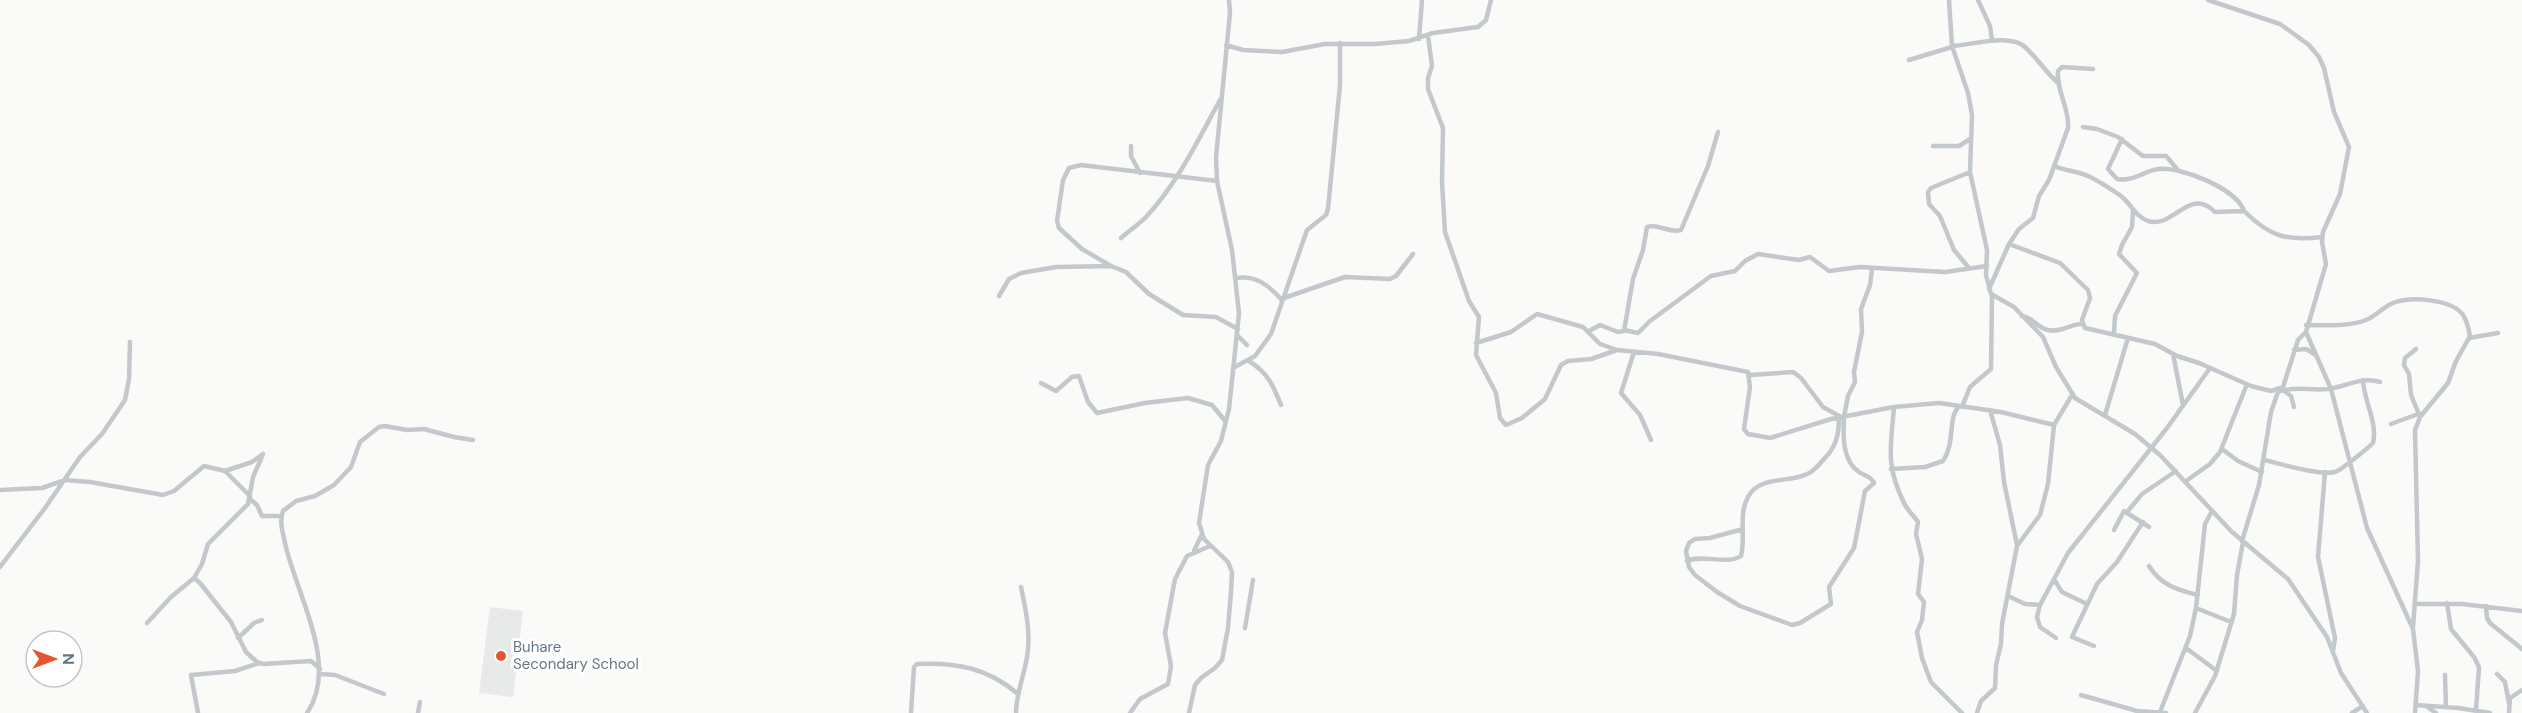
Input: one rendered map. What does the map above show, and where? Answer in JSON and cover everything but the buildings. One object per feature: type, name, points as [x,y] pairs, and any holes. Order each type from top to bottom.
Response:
[{"type":"street","points":[[1189,713],[1196,686],[1201,678],[1215,669],[1222,660],[1228,628],[1232,572],[1228,562],[1210,546],[1202,534],[1199,523],[1206,473],[1221,441],[1226,422],[1240,301],[1217,181],[1217,135],[1229,0]]},
{"type":"street","points":[[1419,39],[1422,0]]},
{"type":"street","points":[[1226,45],[1243,50],[1282,52],[1310,45],[1381,44],[1419,39],[1478,27],[1486,20],[1491,0]]},
{"type":"street","points":[[1890,469],[1925,467],[1943,461],[1952,444],[1953,416],[1961,406],[1970,387],[1991,369],[1992,296],[1989,289],[1987,250],[1970,172],[1972,123],[1968,93],[1952,47],[1949,0]]},
{"type":"street","points":[[1978,0],[1990,26],[1992,40]]},
{"type":"street","points":[[2208,0],[2280,24],[2309,45],[2321,63],[2334,112],[2349,150],[2340,194],[2322,237],[2326,264],[2306,325],[2306,332],[2331,389],[2367,528],[2413,629]]},
{"type":"street","points":[[1428,36],[1432,66],[1428,78],[1428,89],[1443,128],[1444,228],[1467,295],[1479,317],[1476,343],[1478,359],[1496,393],[1499,415],[1508,425],[1545,399],[1558,369],[1564,363],[1591,359],[1617,350]]},
{"type":"street","points":[[1909,60],[1952,47],[1992,40],[2023,45],[2057,82],[2069,126],[2054,166],[2039,196],[2033,218],[2019,229],[2009,244],[1989,289]]},
{"type":"street","points":[[1233,368],[1249,361],[1271,334],[1281,299],[1298,262],[1307,230],[1326,215],[1330,204],[1340,85],[1340,43]]},
{"type":"street","points":[[2057,82],[2061,68],[2093,69]]},
{"type":"street","points":[[1121,238],[1145,217],[1176,176],[1221,97]]},
{"type":"street","points":[[2083,127],[2097,129],[2122,139],[2143,156],[2166,156],[2178,170]]},
{"type":"street","points":[[1624,330],[1633,279],[1648,226],[1673,231],[1681,230],[1708,166],[1718,132]]},
{"type":"street","points":[[1933,146],[1959,146],[1971,139]]},
{"type":"street","points":[[2122,139],[2108,169],[2117,178],[2132,178],[2161,168],[2178,170],[2232,194],[2241,203],[2244,211],[2258,224],[2289,239],[2322,237]]},
{"type":"street","points":[[1131,146],[1131,156],[1140,173]]},
{"type":"street","points":[[1217,181],[1077,164],[1065,172],[1057,221],[1059,228],[1082,249],[1126,272],[1149,294],[1183,315],[1216,317],[1238,329]]},
{"type":"street","points":[[2054,166],[2090,176],[2127,200],[2133,211],[2147,221],[2155,222],[2168,218],[2183,208],[2197,204],[2206,204],[2219,212],[2244,211]]},
{"type":"street","points":[[1969,268],[1954,250],[1940,216],[1930,206],[1928,195],[1931,188],[1970,172]]},
{"type":"street","points":[[2114,333],[2115,316],[2137,273],[2119,254],[2132,227],[2133,211]]},
{"type":"street","points":[[2009,244],[2058,261],[2085,286],[2090,298],[2082,324]]},
{"type":"street","points":[[1281,299],[1346,278],[1390,279],[1396,276],[1413,254]]},
{"type":"street","points":[[1589,331],[1600,325],[1618,332],[1624,330],[1638,333],[1651,320],[1711,276],[1735,271],[1745,261],[1758,254],[1799,260],[1810,257],[1829,271],[1852,267],[1945,272],[1987,266]]},
{"type":"street","points":[[999,296],[1009,279],[1020,273],[1056,267],[1111,266]]},
{"type":"street","points":[[1687,561],[1694,558],[1737,559],[1742,553],[1743,515],[1752,491],[1773,481],[1810,473],[1832,452],[1848,396],[1855,382],[1854,372],[1862,332],[1861,309],[1872,269]]},
{"type":"street","points":[[1236,278],[1255,278],[1271,288],[1281,299]]},
{"type":"street","points":[[1992,296],[2014,307],[2045,339],[2056,367],[2072,395],[2151,447],[2243,542],[2288,579],[2324,633],[2341,673],[2367,713]]},
{"type":"street","points":[[2306,325],[2358,322],[2367,320],[2391,303],[2427,299],[2455,308],[2463,315],[2470,337]]},
{"type":"street","points":[[1476,343],[1511,332],[1537,314],[1589,331],[1599,344],[1617,350],[1658,354],[1746,371],[1750,375],[1793,372],[1801,378],[1823,407],[1842,417]]},
{"type":"street","points":[[2022,316],[2031,318],[2043,329],[2052,331],[2082,324]]},
{"type":"street","points":[[2082,324],[2090,330],[2114,333],[2155,344],[2173,354],[2266,390],[2298,387],[2331,389],[2363,380],[2380,382]]},
{"type":"street","points":[[2195,713],[2217,671],[2236,607],[2237,575],[2243,542],[2262,472],[2271,412],[2284,385],[2298,340],[2306,332]]},
{"type":"street","points":[[2470,337],[2487,337],[2498,333]]},
{"type":"street","points":[[1237,335],[1247,345]]},
{"type":"street","points":[[2415,713],[2418,671],[2413,629],[2418,554],[2415,430],[2419,416],[2442,392],[2463,346],[2470,337]]},
{"type":"street","points":[[2105,415],[2128,338]]},
{"type":"street","points":[[0,567],[80,457],[102,434],[125,400],[129,379],[130,342]]},
{"type":"street","points":[[2294,350],[2306,349],[2318,357]]},
{"type":"street","points":[[2416,349],[2404,362],[2419,416]]},
{"type":"street","points":[[1634,352],[1622,393],[1640,415],[1651,440]]},
{"type":"street","points":[[2173,354],[2183,405]]},
{"type":"street","points":[[1249,361],[1268,376],[1281,405]]},
{"type":"street","points":[[2056,638],[2038,625],[2040,605],[2055,581],[2068,553],[2210,368]]},
{"type":"street","points":[[1750,375],[1745,432],[1770,438],[1842,417],[1894,407],[1939,403],[1990,410],[2054,425]]},
{"type":"street","points":[[1041,383],[1056,392],[1072,377],[1078,376],[1088,402],[1097,412],[1188,398],[1212,405],[1226,422]]},
{"type":"street","points":[[2264,460],[2325,472],[2336,472],[2373,443],[2375,434],[2364,399],[2363,380]]},
{"type":"street","points":[[2186,481],[2210,464],[2222,449],[2247,384]]},
{"type":"street","points":[[2280,390],[2291,396],[2294,407]]},
{"type":"street","points":[[2017,546],[2040,515],[2048,484],[2054,425],[2072,395]]},
{"type":"street","points":[[1894,407],[1890,469],[1905,505],[1918,522],[1916,534],[1922,559],[1918,593],[1924,602],[1922,620],[1917,632],[1922,658],[1931,682],[1943,697],[1962,713]]},
{"type":"street","points":[[1977,713],[1981,701],[1995,688],[2002,624],[2017,546],[2004,483],[2000,443],[1990,410]]},
{"type":"street","points":[[2391,424],[2419,416]]},
{"type":"street","points":[[1743,529],[1710,538],[1695,539],[1687,546],[1687,561],[1695,575],[1740,606],[1792,625],[1800,623],[1830,604],[1828,587],[1854,548],[1865,491],[1874,483],[1872,478],[1857,471],[1851,465],[1844,438],[1842,417]]},
{"type":"street","points":[[307,713],[315,699],[320,672],[313,632],[291,569],[281,516],[283,512],[296,501],[315,496],[334,485],[351,467],[360,442],[379,427],[424,429],[473,440]]},
{"type":"street","points":[[2222,449],[2262,472]]},
{"type":"street","points":[[0,490],[42,488],[65,480],[163,495],[174,491],[204,466],[225,471],[252,462],[264,454],[253,477],[250,497],[231,523],[207,544],[202,564],[194,578],[171,597],[147,623]]},
{"type":"street","points":[[225,471],[257,504],[262,516],[281,516]]},
{"type":"street","points":[[2114,530],[2122,513],[2127,512],[2142,494],[2176,471]]},
{"type":"street","points":[[2325,472],[2318,557],[2336,638],[2333,651]]},
{"type":"street","points":[[2160,712],[2186,648],[2198,595],[2205,524],[2212,511]]},
{"type":"street","points":[[2127,512],[2149,527]]},
{"type":"street","points":[[2094,646],[2072,637],[2097,584],[2117,562],[2143,522]]},
{"type":"street","points":[[1194,552],[1202,534]]},
{"type":"street","points":[[1130,713],[1140,699],[1168,684],[1170,656],[1165,640],[1170,602],[1180,567],[1187,556],[1210,546]]},
{"type":"street","points":[[2149,567],[2167,586],[2198,595]]},
{"type":"street","points":[[194,578],[225,614],[246,652],[259,663]]},
{"type":"street","points":[[1245,628],[1253,580]]},
{"type":"street","points":[[2055,581],[2061,592],[2087,604]]},
{"type":"street","points":[[1016,713],[1018,694],[1027,659],[1029,636],[1021,587]]},
{"type":"street","points":[[2008,596],[2025,604],[2040,605]]},
{"type":"street","points":[[2416,604],[2447,603],[2522,611]]},
{"type":"street","points":[[2447,603],[2451,629],[2477,660],[2479,667],[2476,710]]},
{"type":"street","points":[[2486,606],[2490,623],[2522,649]]},
{"type":"street","points":[[2196,608],[2231,622]]},
{"type":"street","points":[[238,638],[254,623],[262,620]]},
{"type":"street","points":[[2186,648],[2217,671]]},
{"type":"street","points":[[198,713],[192,688],[192,674],[235,671],[259,663],[307,660],[314,663],[320,672],[335,675],[384,694]]},
{"type":"street","points":[[910,713],[914,667],[917,664],[966,666],[995,677],[1018,694]]},
{"type":"street","points":[[2497,674],[2505,682],[2509,713]]},
{"type":"street","points":[[2445,675],[2446,707]]},
{"type":"street","points":[[2509,703],[2510,698],[2522,690]]},
{"type":"street","points":[[2081,695],[2130,710],[2166,713]]},
{"type":"street","points":[[418,713],[420,702]]},
{"type":"street","points":[[2416,705],[2488,713]]},
{"type":"street","points":[[2352,713],[2363,706]]},
{"type":"street","points":[[2426,706],[2436,713]]},
{"type":"shaded area","name":"Buhare Secondary School","points":[[490,607],[523,611],[513,697],[479,693]]},
{"type":"place","name":"Buhare Secondary School","points":[[501,656]]}]
